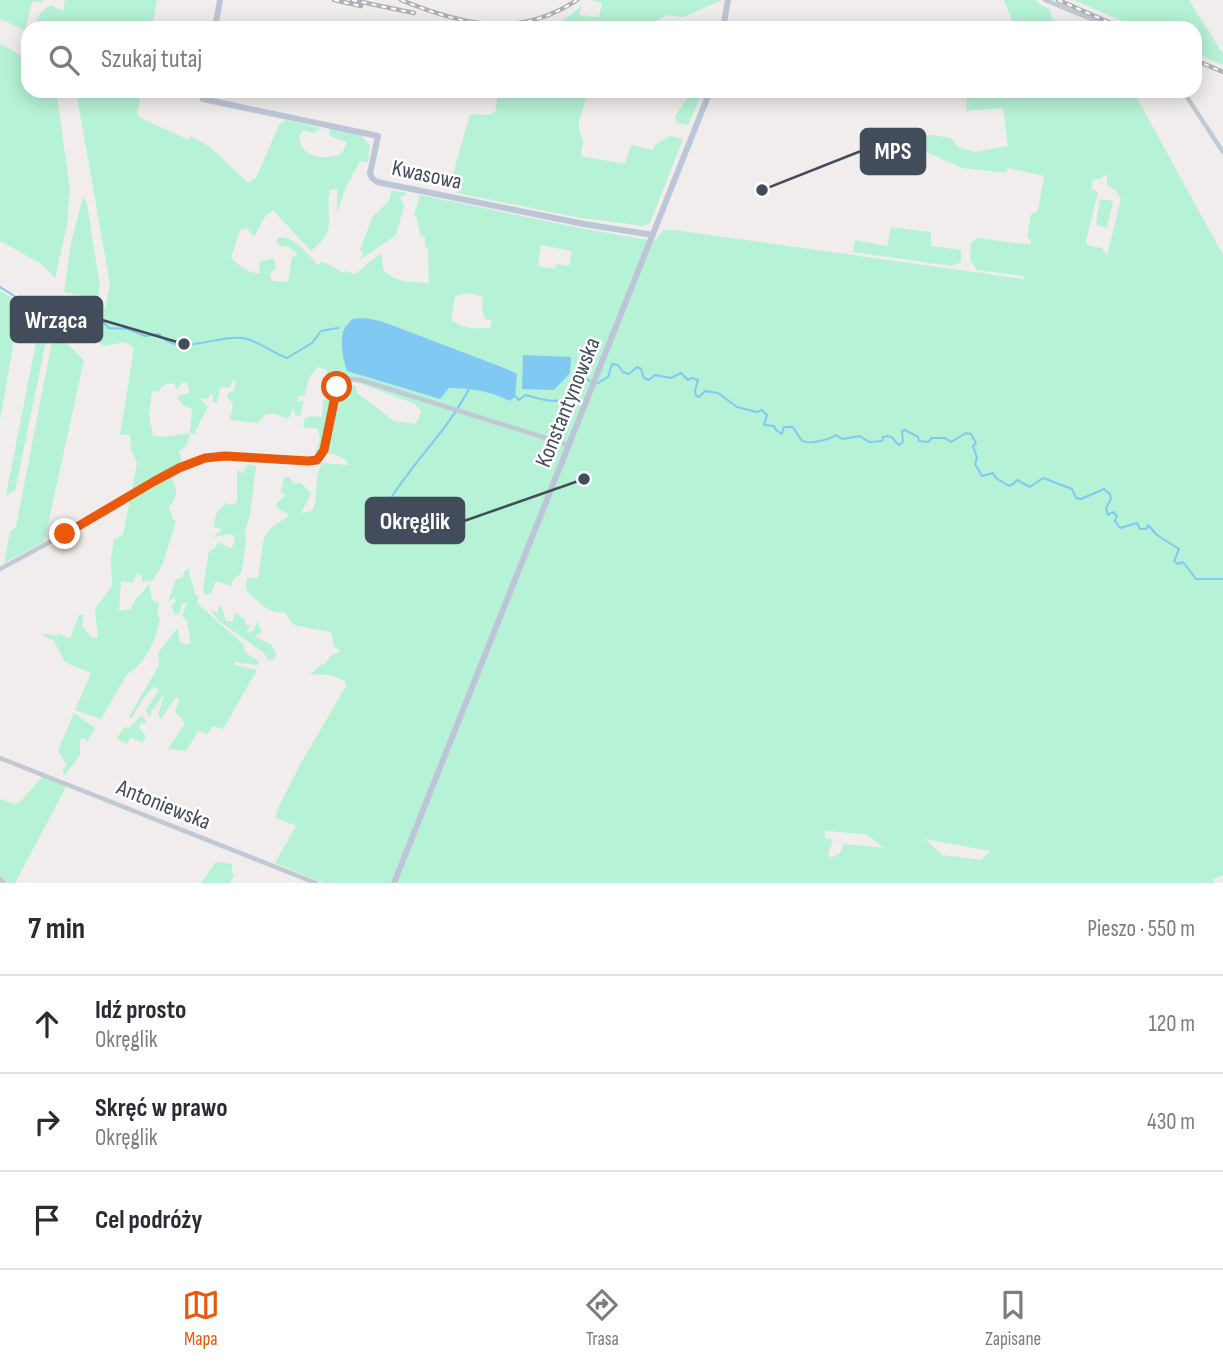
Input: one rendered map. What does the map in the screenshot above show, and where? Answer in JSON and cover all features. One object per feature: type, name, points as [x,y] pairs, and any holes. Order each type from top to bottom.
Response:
[{"type":"main road","points":[[216,21],[220,0]]},
{"type":"main road","points":[[724,21],[728,0]]},
{"type":"main road","name":"Kwasowa","points":[[203,98],[378,136],[370,173],[372,178],[379,182],[584,224],[653,235]]},
{"type":"main road","name":"Konstantynowska","points":[[394,883],[707,98]]},
{"type":"street","points":[[1045,0],[1096,21]]},
{"type":"street","points":[[1188,98],[1223,152]]},
{"type":"street","points":[[0,569],[195,461],[225,456],[308,461],[319,459],[325,448],[335,390],[345,378],[365,381],[568,445]]},
{"type":"street","name":"Antoniewska","points":[[0,758],[316,883]]},
{"type":"street","points":[[0,878],[4,883]]},
{"type":"green space","points":[[0,0],[42,0],[32,2],[27,21],[21,21],[21,28],[0,19]]},
{"type":"green space","points":[[65,0],[157,0],[153,21],[36,21],[40,13],[51,5],[63,11]]},
{"type":"green space","points":[[591,0],[722,0],[683,17],[667,15],[656,21],[561,21],[582,6],[579,15],[599,17],[602,3]]},
{"type":"green space","points":[[1004,0],[1036,0],[1050,9],[1055,21],[1012,21]]},
{"type":"green space","points":[[1074,0],[1189,0],[1223,54],[1223,65],[1202,56],[1202,21],[1122,21]]},
{"type":"green space","points":[[0,44],[21,55],[21,98],[57,98],[70,189],[67,225],[55,278],[40,263],[0,241]]},
{"type":"green space","points":[[77,98],[140,98],[137,114],[140,118],[189,140],[190,136],[210,147],[248,183],[256,178],[279,125],[286,120],[320,128],[314,133],[303,130],[299,136],[304,149],[314,156],[342,154],[347,142],[330,136],[329,128],[361,135],[370,146],[368,162],[360,161],[345,189],[337,214],[337,189],[330,190],[328,230],[320,243],[311,251],[273,210],[266,215],[254,237],[247,228],[240,230],[231,258],[245,269],[260,273],[259,262],[274,258],[276,269],[270,276],[273,281],[288,282],[292,257],[297,256],[297,253],[276,243],[278,238],[284,238],[300,246],[318,265],[322,261],[344,273],[346,271],[355,274],[380,254],[383,269],[392,277],[429,283],[428,248],[425,246],[425,237],[420,235],[414,215],[420,195],[654,241],[664,230],[674,230],[1024,279],[1024,276],[977,270],[970,260],[971,243],[978,238],[1030,245],[1031,240],[1027,238],[1031,214],[1038,211],[1044,176],[1008,168],[1006,173],[962,168],[895,138],[896,136],[931,135],[951,138],[958,147],[975,152],[1008,146],[1003,108],[966,111],[967,98],[1137,98],[1223,255],[1223,875],[1213,879],[1214,883],[323,883],[275,863],[296,826],[276,818],[277,810],[346,686],[345,681],[329,675],[310,674],[326,663],[331,655],[341,651],[334,646],[331,632],[294,625],[284,612],[268,609],[246,590],[247,578],[258,578],[264,538],[271,528],[290,515],[278,509],[276,504],[285,495],[281,492],[284,477],[289,477],[294,484],[301,483],[311,493],[301,513],[312,511],[322,463],[349,465],[342,458],[326,452],[336,395],[327,394],[327,370],[318,367],[309,378],[305,395],[299,396],[297,402],[304,400],[300,416],[295,415],[294,407],[288,419],[276,414],[266,414],[258,423],[230,420],[233,404],[227,397],[228,393],[234,391],[236,381],[233,380],[230,388],[220,387],[217,403],[213,402],[213,395],[210,394],[208,399],[200,398],[208,407],[194,435],[190,433],[187,446],[179,451],[181,474],[172,479],[176,494],[169,507],[176,521],[163,563],[153,580],[142,582],[142,575],[137,573],[133,583],[121,581],[119,611],[131,609],[149,583],[152,600],[159,603],[157,616],[160,618],[153,642],[145,657],[127,674],[101,719],[75,710],[91,673],[65,662],[54,641],[42,635],[57,636],[58,633],[70,639],[79,615],[84,615],[82,626],[91,637],[98,638],[95,609],[112,586],[111,559],[114,539],[123,535],[137,463],[131,450],[130,435],[120,435],[134,348],[125,342],[104,346],[91,339],[92,322],[99,304],[105,309],[110,284]],"holes":[[[1107,176],[1107,185],[1121,198],[1107,256],[1102,248],[1087,245],[1086,241],[1098,192],[1091,189],[1093,179]],[[541,245],[572,251],[569,266],[556,264],[555,269],[538,266]],[[469,293],[483,297],[482,311],[485,319],[492,321],[490,328],[466,327],[451,320],[455,296]],[[353,319],[381,321],[507,369],[517,374],[508,401],[487,392],[456,388],[448,388],[440,399],[347,371],[342,340],[347,323]],[[351,380],[415,404],[421,411],[416,424],[394,421],[357,393],[356,386],[344,382]],[[183,382],[187,383],[190,393],[177,398],[184,406],[192,409],[190,433],[153,436],[149,415],[152,391],[159,392],[161,387],[169,383],[174,384],[177,389]],[[825,831],[865,834],[885,848],[844,844],[840,853],[831,858],[828,854],[833,841],[825,838]],[[925,839],[990,851],[981,860],[942,855]]]},
{"type":"green space","points":[[498,98],[586,98],[579,121],[583,140],[581,156],[625,164],[631,145],[653,150],[656,144],[671,136],[683,139],[650,223],[644,226],[581,218],[457,193],[458,179],[453,174],[470,114],[488,115],[495,112]]},
{"type":"green space","points":[[687,98],[700,98],[688,125],[677,123],[675,116]]},
{"type":"green space","points":[[391,191],[405,192],[406,196],[400,196],[404,206],[396,235],[360,260],[363,252],[360,250],[373,216],[389,201]]},
{"type":"green space","points":[[83,197],[87,203],[100,288],[94,305],[80,295],[64,292],[71,243]]},
{"type":"green space","points":[[1100,199],[1113,201],[1107,228],[1096,225]]},
{"type":"green space","points":[[891,227],[931,232],[931,246],[961,250],[961,262],[952,266],[853,252],[855,240],[887,246]]},
{"type":"green space","points":[[0,291],[40,314],[39,320],[49,327],[15,491],[6,495],[38,332],[16,329],[0,421]]},
{"type":"green space","points":[[54,331],[84,360],[44,542],[4,563],[10,532],[16,527]]},
{"type":"green space","points":[[332,399],[323,447],[317,456],[315,454],[320,439],[318,429],[303,427],[305,418],[322,417],[323,400]]},
{"type":"green space","points":[[248,464],[256,466],[241,573],[231,586],[216,581],[211,594],[206,595],[203,590],[209,551],[215,548],[218,542],[230,548],[235,536],[230,534],[213,537],[222,529],[214,527],[216,514],[226,503],[232,505],[237,502],[237,470],[243,473]]},
{"type":"green space","points":[[189,569],[195,595],[199,595],[197,603],[243,644],[246,653],[259,661],[258,665],[234,662],[235,665],[257,670],[223,729],[213,726],[207,734],[198,731],[186,751],[168,749],[185,723],[175,712],[179,699],[176,697],[161,719],[158,715],[165,693],[151,712],[150,718],[146,710],[159,690],[154,687],[131,719],[129,717],[159,665],[158,653],[175,631],[178,629],[180,642],[187,645],[191,642],[187,621],[182,616],[187,602],[182,604],[179,614],[175,615],[171,606],[176,600],[173,598],[168,602],[176,579],[182,578],[185,570]]},
{"type":"green space","points":[[219,605],[226,621],[234,621],[233,617],[237,613],[244,618],[246,625],[251,625],[248,633],[254,630],[257,621],[262,632],[255,635],[271,644],[276,653],[275,659],[268,660],[264,653],[219,621],[210,609],[218,613]]},
{"type":"green space","points":[[74,713],[95,728],[87,742],[84,738],[80,739],[80,755],[64,776],[63,769],[67,765],[58,751]]},
{"type":"green space","points":[[142,715],[146,722],[140,723],[139,728],[146,736],[142,743],[131,737],[127,744],[117,739],[123,728],[130,727]]},
{"type":"green space","points":[[43,776],[66,787],[15,883],[8,883],[0,874],[0,799],[19,803]]},
{"type":"green space","points":[[216,862],[233,864],[231,871],[234,875],[230,883],[201,883]]},
{"type":"water","points":[[353,319],[381,321],[517,374],[515,397],[509,401],[480,391],[449,388],[440,399],[347,371],[342,350],[344,329]]},
{"type":"water","points":[[523,355],[571,357],[570,373],[554,390],[522,389]]},
{"type":"waterway","points":[[0,287],[43,314],[80,299],[109,328],[128,329],[145,336],[159,334],[167,341],[184,345],[242,338],[254,341],[287,358],[312,343],[321,331],[338,328]]},
{"type":"waterway","points":[[598,383],[608,377],[612,364],[618,365],[623,372],[629,374],[637,367],[641,369],[644,378],[649,380],[655,375],[671,378],[681,373],[688,380],[698,380],[696,396],[699,397],[705,391],[718,393],[737,407],[757,412],[762,410],[767,415],[764,425],[774,426],[782,434],[784,427],[793,427],[800,439],[806,442],[820,441],[836,435],[842,439],[860,436],[869,442],[882,441],[883,437],[889,436],[899,445],[903,442],[902,431],[905,430],[918,437],[919,441],[928,442],[932,438],[945,438],[951,442],[966,433],[971,434],[976,443],[973,446],[977,458],[975,464],[982,476],[993,473],[1009,486],[1017,480],[1030,487],[1043,478],[1072,489],[1076,498],[1081,499],[1104,489],[1111,499],[1106,508],[1108,515],[1113,512],[1117,516],[1115,521],[1120,528],[1137,523],[1140,529],[1146,529],[1148,525],[1157,535],[1179,549],[1174,561],[1178,564],[1183,562],[1196,579],[1223,579]]},
{"type":"waterway","points":[[514,395],[519,400],[525,395],[559,400],[571,394],[582,377],[590,381]]},
{"type":"waterway","points":[[389,501],[451,419],[469,389]]},
{"type":"railway","points":[[334,0],[361,6]]},
{"type":"railway","points":[[352,0],[414,13]]},
{"type":"railway","points":[[401,0],[468,21]]},
{"type":"railway","points":[[528,21],[555,12],[577,0]]},
{"type":"railway","points":[[1058,0],[1106,21]]},
{"type":"railway","points":[[1202,63],[1223,72]]},
{"type":"place","name":"MPS","points":[[762,190]]},
{"type":"place","name":"Wrząca","points":[[184,344]]},
{"type":"place","name":"Okręglik","points":[[584,479]]},
{"type":"route","points":[[65,534],[153,482],[205,458],[225,456],[317,460],[324,450],[337,387]]}]
